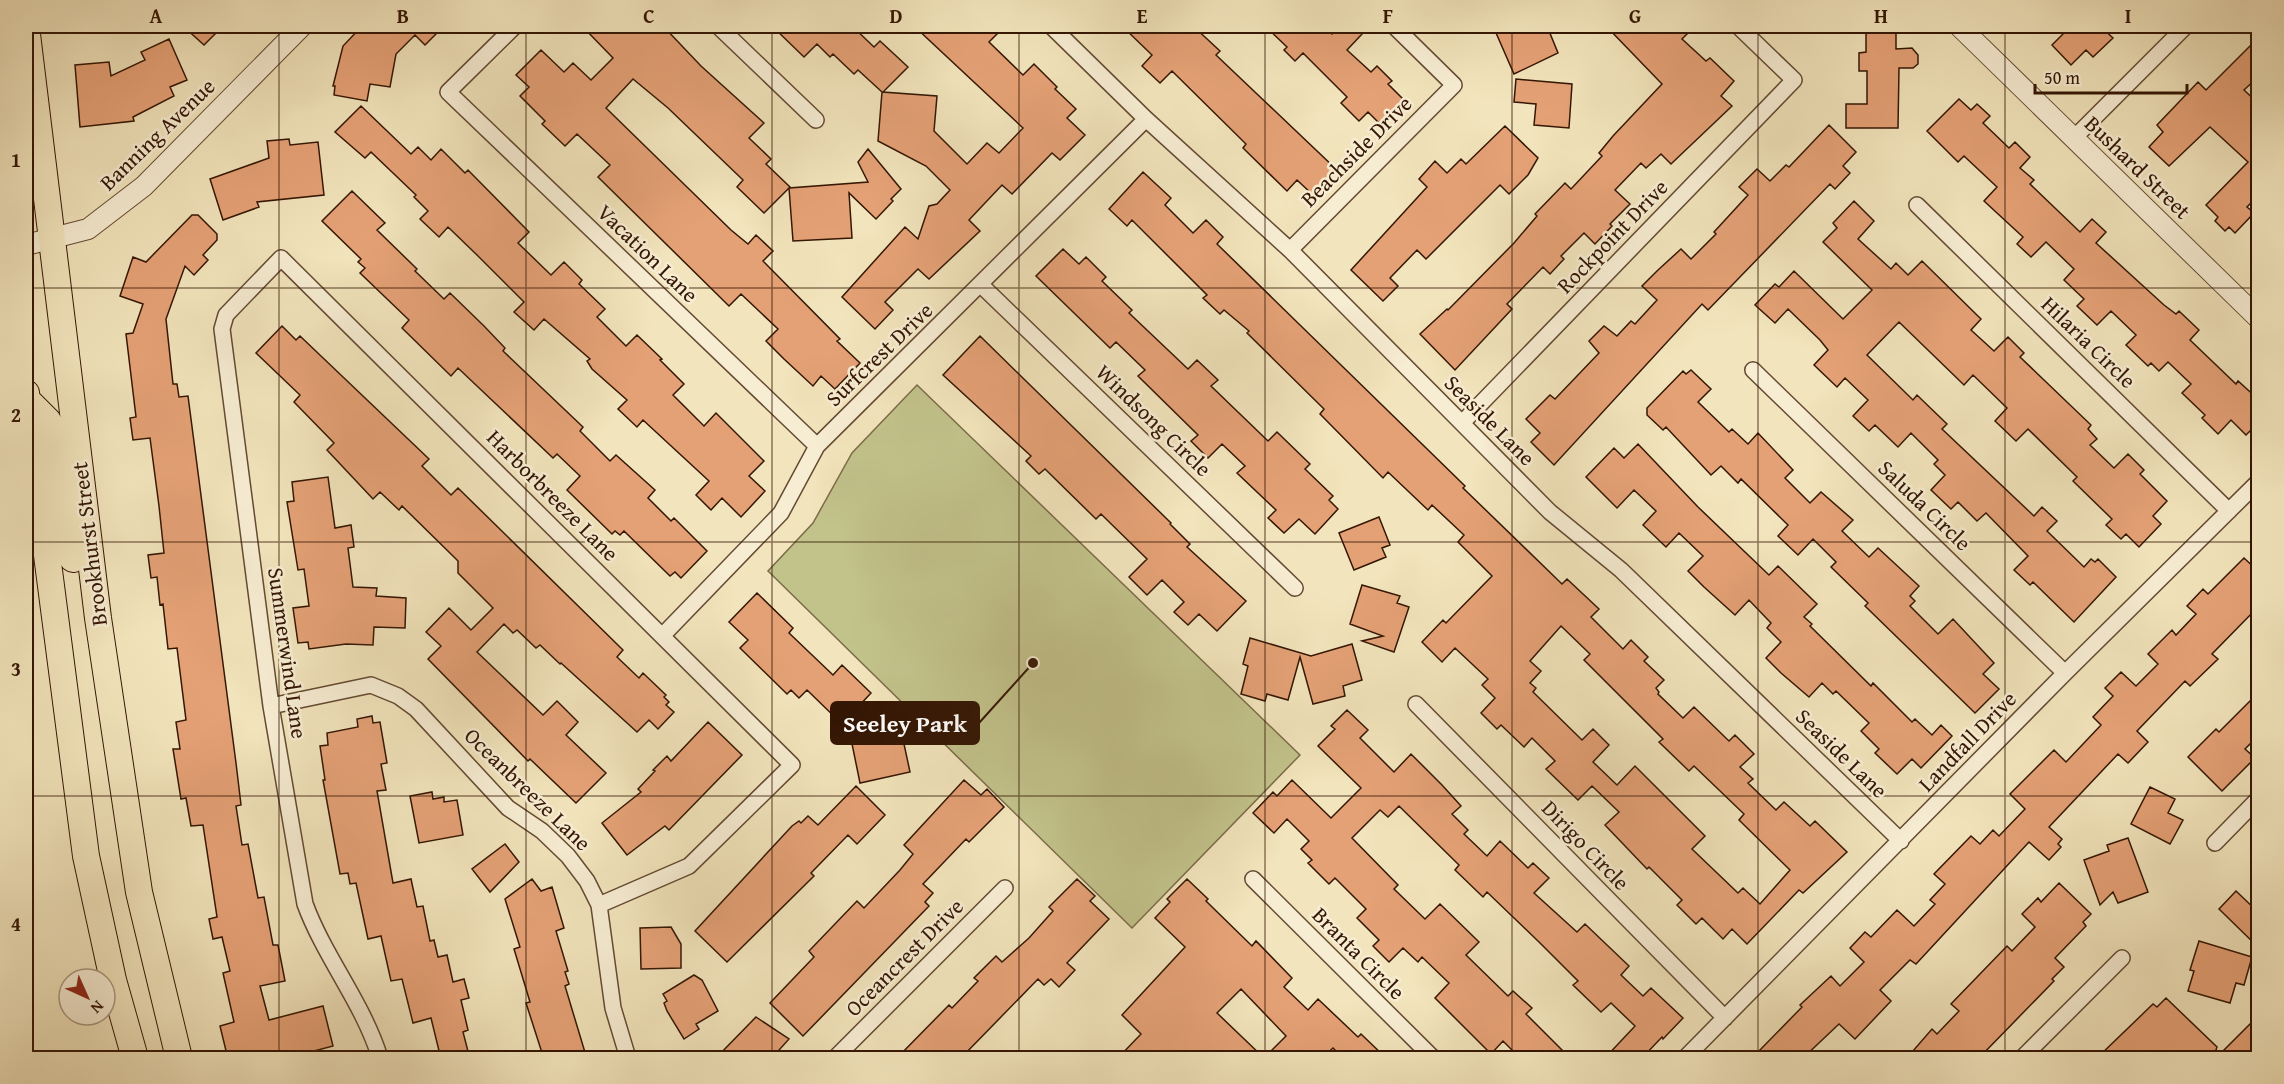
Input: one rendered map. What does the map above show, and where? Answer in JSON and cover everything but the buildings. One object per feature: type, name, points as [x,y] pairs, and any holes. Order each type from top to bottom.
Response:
[{"type":"main road","name":"Brookhurst Street","points":[[26,26],[98,618],[140,892],[179,1059]]},
{"type":"main road","name":"Brookhurst Street","points":[[26,397],[86,856],[113,980],[135,1059]]},
{"type":"main road","points":[[26,397],[48,422],[58,442],[78,599],[84,612],[98,618]]},
{"type":"street","name":"Banning Avenue","points":[[26,245],[53,240],[88,229],[144,186],[302,26]]},
{"type":"street","name":"Vacation Lane","points":[[515,26],[448,92],[817,446]]},
{"type":"street","points":[[718,26],[816,120]]},
{"type":"street","name":"Seaside Lane","points":[[1051,26],[1146,119],[1290,250],[1550,512],[1621,570],[1901,841]]},
{"type":"street","name":"Beachside Drive","points":[[1290,250],[1454,85],[1394,26]]},
{"type":"street","name":"Rockpoint Drive","points":[[1462,423],[1794,80],[1738,26]]},
{"type":"street","name":"Bushard Street","points":[[1959,26],[2259,318]]},
{"type":"street","points":[[2074,138],[2186,26]]},
{"type":"street","name":"Surfcrest Drive","points":[[663,635],[781,513],[817,446],[1146,119]]},
{"type":"street","name":"Hilaria Circle","points":[[1917,205],[2229,511]]},
{"type":"street","name":"Harborbreeze Lane","points":[[281,258],[792,765],[689,866],[599,905]]},
{"type":"street","name":"Summerwind Lane","points":[[281,258],[226,315],[222,329],[271,706],[305,904],[316,934],[372,1032],[380,1059]]},
{"type":"street","name":"Windsong Circle","points":[[981,285],[1295,588]]},
{"type":"street","name":"Saluda Circle","points":[[1753,370],[2065,673]]},
{"type":"street","name":"Landfall Drive","points":[[1695,1055],[1725,1018],[2065,673],[2259,482]]},
{"type":"street","name":"Oceanbreeze Lane","points":[[271,706],[371,685],[398,696],[416,709],[508,808],[542,831],[568,856],[587,881],[599,905],[613,1008],[628,1059]]},
{"type":"street","name":"Dirigo Circle","points":[[1416,704],[1725,1018]]},
{"type":"street","points":[[2215,843],[2259,799]]},
{"type":"street","name":"Branta Circle","points":[[1253,879],[1433,1059]]},
{"type":"street","name":"Oceancrest Drive","points":[[835,1059],[1005,888]]},
{"type":"street","points":[[2022,1059],[2122,958]]},
{"type":"green space","points":[[917,385],[1300,755],[1132,928],[768,571],[813,523],[852,453]]},
{"type":"place","name":"Seeley Park","points":[[1033,663]]}]
